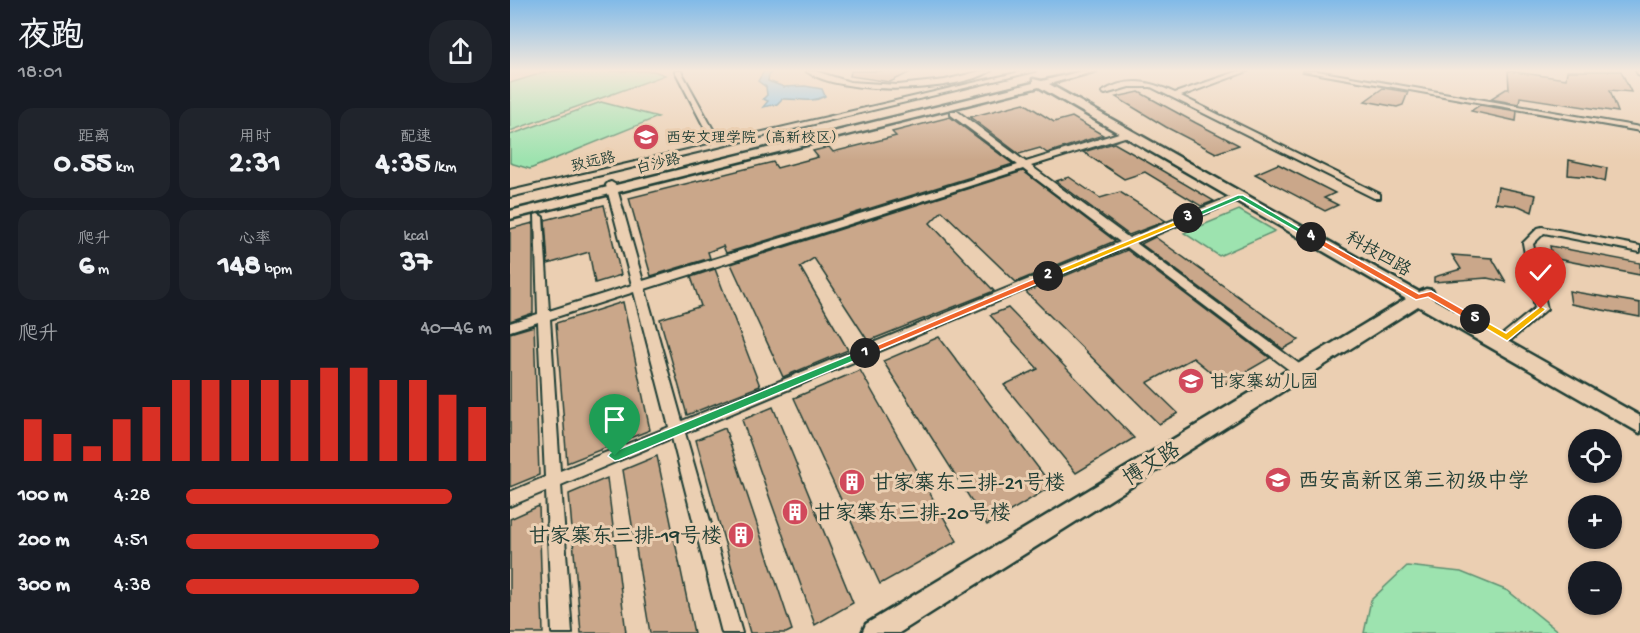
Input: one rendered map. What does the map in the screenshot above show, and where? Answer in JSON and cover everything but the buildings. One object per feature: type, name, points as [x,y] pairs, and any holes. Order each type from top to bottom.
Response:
[{"type":"street","points":[[694,101],[718,145]]},
{"type":"street","name":"致远路","points":[[510,194],[718,145],[949,101]]},
{"type":"street","name":"白沙路","points":[[510,215],[612,187],[969,101]]},
{"type":"street","name":"白沙路","points":[[510,210],[972,101]]},
{"type":"street","name":"科技四路","points":[[1077,101],[1424,296],[1640,426]]},
{"type":"street","points":[[1188,101],[1377,196]]},
{"type":"street","points":[[1476,101],[1640,129]]},
{"type":"street","name":"科技四路","points":[[1090,108],[1128,133],[1240,196],[1424,296],[1507,337],[1640,413]]},
{"type":"street","points":[[954,113],[1301,372]]},
{"type":"street","points":[[510,327],[1128,133]]},
{"type":"street","points":[[612,187],[676,432],[732,633]]},
{"type":"street","points":[[510,499],[1240,196]]},
{"type":"street","points":[[538,217],[562,633]]},
{"type":"street","points":[[1507,337],[1541,309],[1528,243],[1542,230],[1640,249]]},
{"type":"street","name":"博文路","points":[[875,633],[1424,296]]},
{"type":"green space","points":[[510,101],[594,101],[510,131]]},
{"type":"green space","points":[[601,102],[658,117],[530,169],[510,163],[510,135]]},
{"type":"green space","points":[[1239,210],[1275,231],[1219,256],[1184,233]]},
{"type":"green space","points":[[1407,566],[1461,572],[1508,591],[1560,633],[1364,633],[1371,600]]},
{"type":"water","points":[[768,101],[780,101],[777,104],[763,107]]},
{"type":"place","name":"西安文理学院（高新校区）","points":[[646,137]]},
{"type":"place","name":"甘家寨幼儿园","points":[[1191,381]]},
{"type":"place","name":"西安高新区第三初级中学","points":[[1278,480]]},
{"type":"place","name":"甘家寨东三排-21号楼","points":[[852,482]]},
{"type":"place","name":"甘家寨东三排-20号楼","points":[[795,512]]},
{"type":"place","name":"甘家寨东三排-19号楼","points":[[741,535]]},
{"type":"route","points":[[615,456],[1240,196],[1419,298],[1428,293],[1507,337],[1541,309]]}]
